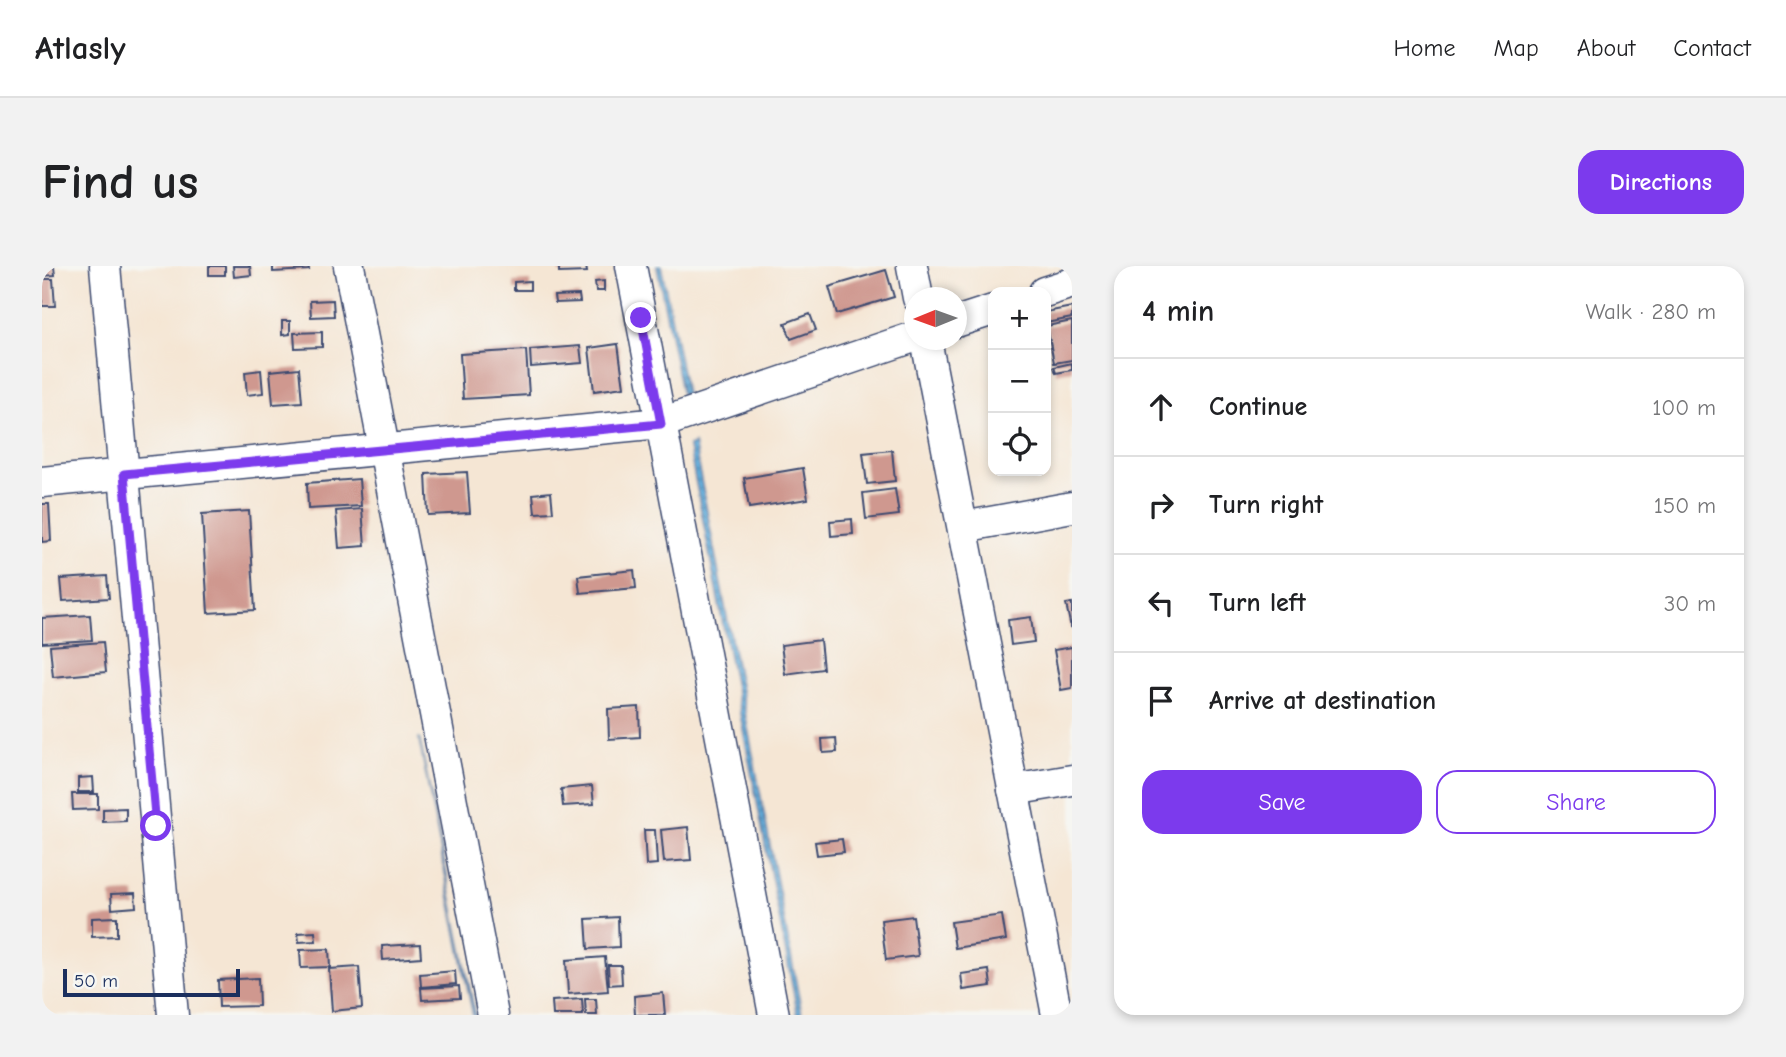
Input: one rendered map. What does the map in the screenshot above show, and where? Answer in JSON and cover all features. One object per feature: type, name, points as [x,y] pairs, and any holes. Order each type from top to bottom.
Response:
[{"type":"street","points":[[105,266],[173,1015]]},
{"type":"street","points":[[349,266],[493,1015]]},
{"type":"street","points":[[631,266],[774,1015]]},
{"type":"street","points":[[912,266],[916,287]]},
{"type":"street","points":[[1051,290],[1072,283]]},
{"type":"street","points":[[967,319],[988,312]]},
{"type":"street","points":[[42,482],[661,424],[904,341]]},
{"type":"street","points":[[928,350],[1057,1015]]},
{"type":"street","points":[[963,527],[1072,507]]},
{"type":"street","points":[[1013,790],[1072,780]]},
{"type":"water","points":[[657,266],[661,266],[686,394],[682,395]]},
{"type":"water","points":[[694,444],[802,1015],[798,1015],[689,446]]},
{"type":"water","points":[[419,738],[475,1015],[473,1015]]},
{"type":"building","points":[[42,266],[54,266],[55,275],[42,276]]},
{"type":"building","points":[[209,266],[225,266],[225,275],[209,275]]},
{"type":"building","points":[[233,266],[250,266],[251,275],[234,277]]},
{"type":"building","points":[[273,266],[308,266],[309,270],[273,272]]},
{"type":"building","points":[[559,266],[586,266],[587,272],[559,273]]},
{"type":"building","points":[[886,270],[894,297],[837,314],[829,287]]},
{"type":"building","points":[[42,279],[53,279],[55,306],[42,306]]},
{"type":"building","points":[[530,281],[530,290],[514,290],[514,282]]},
{"type":"building","points":[[604,281],[604,291],[596,291],[595,282]]},
{"type":"building","points":[[579,295],[580,302],[555,303],[554,296]]},
{"type":"building","points":[[333,300],[334,316],[311,317],[310,301]]},
{"type":"building","points":[[1072,307],[1072,318],[1051,322],[1051,311]]},
{"type":"building","points":[[810,314],[816,330],[791,339],[785,323]]},
{"type":"building","points":[[282,321],[290,321],[290,334],[282,335]]},
{"type":"building","points":[[1072,321],[1072,360],[1054,363],[1051,325]]},
{"type":"building","points":[[322,332],[322,347],[295,348],[294,333]]},
{"type":"building","points":[[618,344],[624,387],[594,391],[589,348]]},
{"type":"building","points":[[580,346],[582,363],[531,367],[530,350]]},
{"type":"building","points":[[526,350],[529,395],[463,399],[460,354]]},
{"type":"building","points":[[1072,363],[1072,370],[1056,373],[1054,367]]},
{"type":"building","points":[[299,368],[302,402],[273,404],[270,371]]},
{"type":"building","points":[[261,370],[263,393],[247,395],[245,372]]},
{"type":"building","points":[[892,450],[895,481],[867,484],[863,453]]},
{"type":"building","points":[[803,468],[808,499],[749,508],[744,478]]},
{"type":"building","points":[[467,472],[470,513],[428,515],[426,474]]},
{"type":"building","points":[[359,479],[361,506],[308,509],[307,483]]},
{"type":"building","points":[[895,489],[899,515],[866,519],[863,493]]},
{"type":"building","points":[[551,492],[553,512],[535,513],[533,494]]},
{"type":"building","points":[[42,504],[49,504],[51,541],[42,542]]},
{"type":"building","points":[[362,509],[365,546],[339,548],[336,511]]},
{"type":"building","points":[[249,511],[255,610],[208,613],[202,514]]},
{"type":"building","points":[[852,519],[853,534],[831,536],[830,521]]},
{"type":"building","points":[[634,570],[636,588],[580,593],[578,576]]},
{"type":"building","points":[[107,576],[109,598],[63,601],[61,579]]},
{"type":"building","points":[[1072,603],[1072,628],[1071,628],[1066,604]]},
{"type":"building","points":[[90,615],[92,640],[42,643],[42,618]]},
{"type":"building","points":[[1031,617],[1034,642],[1011,645],[1008,620]]},
{"type":"building","points":[[820,640],[823,669],[785,674],[781,645]]},
{"type":"building","points":[[103,642],[106,672],[53,677],[50,646]]},
{"type":"building","points":[[1072,647],[1072,688],[1061,690],[1054,650]]},
{"type":"building","points":[[639,707],[640,737],[609,739],[608,709]]},
{"type":"building","points":[[836,738],[837,752],[823,753],[822,739]]},
{"type":"building","points":[[93,777],[94,792],[78,792],[78,778]]},
{"type":"building","points":[[592,786],[594,804],[563,806],[561,789]]},
{"type":"building","points":[[72,794],[98,794],[98,809],[73,810]]},
{"type":"building","points":[[126,808],[126,821],[103,822],[103,809]]},
{"type":"building","points":[[688,827],[691,860],[664,862],[661,830]]},
{"type":"building","points":[[644,830],[655,830],[657,864],[646,865]]},
{"type":"building","points":[[842,839],[844,852],[817,855],[815,842]]},
{"type":"building","points":[[135,893],[136,907],[112,909],[111,894]]},
{"type":"building","points":[[1002,915],[1006,940],[955,948],[951,922]]},
{"type":"building","points":[[913,916],[918,956],[886,960],[881,920]]},
{"type":"building","points":[[117,917],[117,936],[92,937],[92,918]]},
{"type":"building","points":[[618,917],[619,947],[588,949],[586,919]]},
{"type":"building","points":[[315,932],[316,941],[299,942],[298,933]]},
{"type":"building","points":[[420,944],[421,957],[383,960],[382,946]]},
{"type":"building","points":[[329,949],[330,967],[301,968],[300,950]]},
{"type":"building","points":[[605,957],[608,991],[568,994],[566,960]]},
{"type":"building","points":[[608,965],[621,965],[622,984],[609,985]]},
{"type":"building","points":[[359,967],[362,1008],[332,1011],[329,969]]},
{"type":"building","points":[[989,970],[991,986],[963,990],[961,974]]},
{"type":"building","points":[[455,971],[456,984],[421,987],[420,974]]},
{"type":"building","points":[[258,978],[259,1006],[219,1007],[218,980]]},
{"type":"building","points":[[459,986],[460,998],[422,1000],[421,988]]},
{"type":"building","points":[[663,993],[665,1015],[635,1015],[634,996]]},
{"type":"building","points":[[582,999],[583,1015],[553,1015],[552,1001]]},
{"type":"building","points":[[585,999],[596,999],[597,1015],[586,1015]]},
{"type":"route","points":[[156,826],[124,474],[661,424],[641,318]]}]
